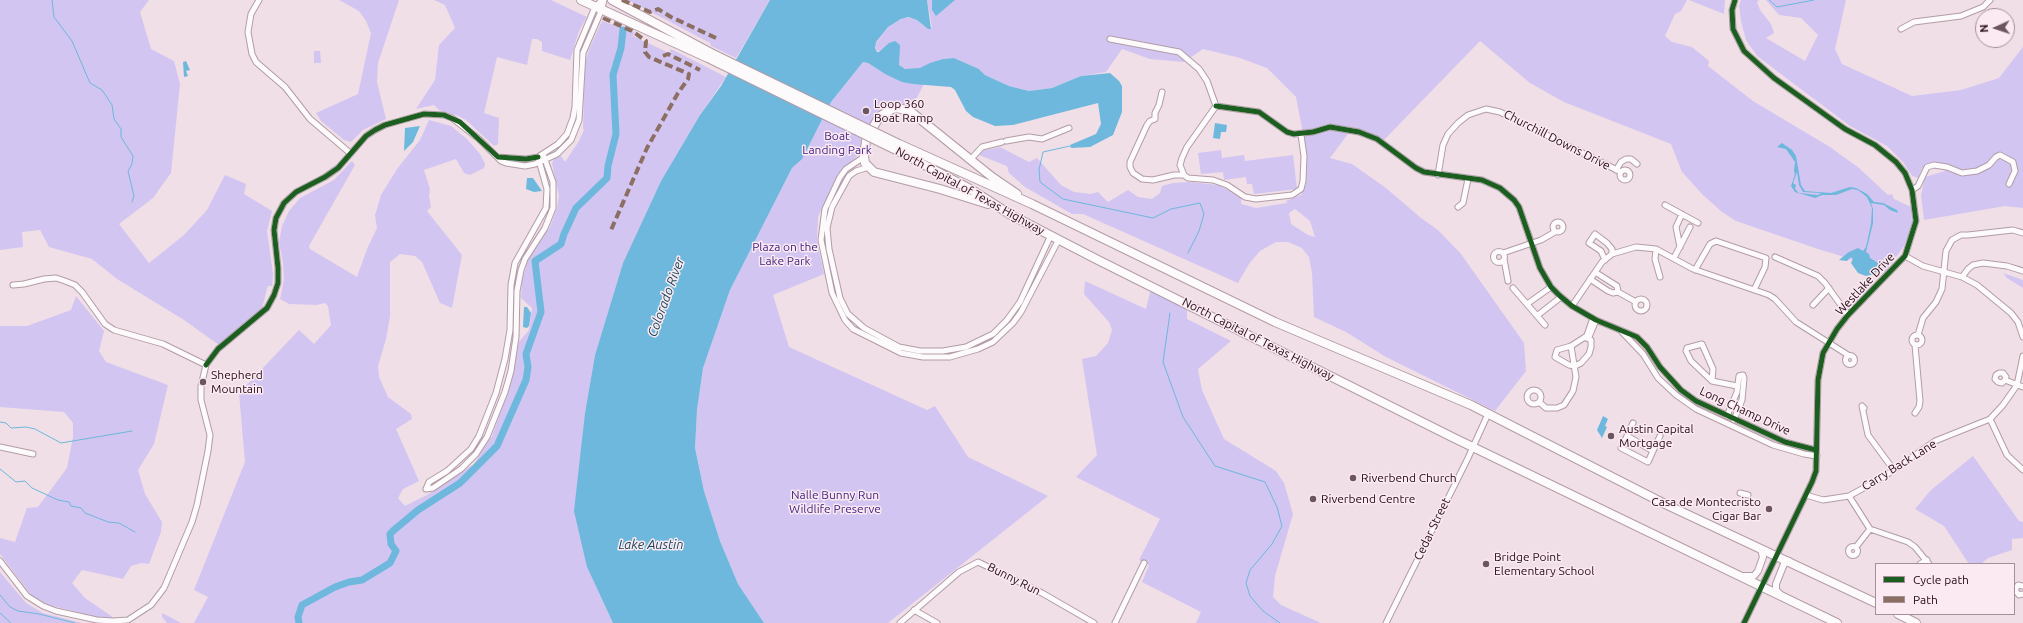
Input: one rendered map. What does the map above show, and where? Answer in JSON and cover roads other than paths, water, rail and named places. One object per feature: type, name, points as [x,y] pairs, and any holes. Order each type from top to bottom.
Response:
[{"type":"highway","name":"North Capital of Texas Highway","points":[[582,0],[709,56],[897,147],[1032,204],[1276,322],[1391,370],[1488,414],[1665,504],[1761,549]]},
{"type":"highway","name":"North Capital of Texas Highway","points":[[612,0],[709,56]]},
{"type":"highway","points":[[874,126],[879,117],[888,111],[897,108],[910,111],[992,177],[1032,204]]},
{"type":"highway","points":[[866,141],[864,156],[869,168],[880,174],[940,188],[975,199],[1003,211]]},
{"type":"highway","name":"North Capital of Texas Highway","points":[[897,147],[972,190],[1003,211],[1473,447],[1761,586]]},
{"type":"highway","points":[[1761,549],[1875,603]]},
{"type":"highway","points":[[1761,586],[1838,623]]},
{"type":"highway","points":[[1900,615],[1916,623]]},
{"type":"main road","points":[[1736,574],[1747,577],[1754,576],[1763,557],[1761,549]]},
{"type":"main road","points":[[1782,597],[1776,587],[1784,564],[1789,561]]},
{"type":"street","points":[[259,0],[251,14],[248,32],[252,54],[256,62],[285,87],[310,119],[350,153]]},
{"type":"street","points":[[542,157],[554,184],[553,208],[544,228],[525,259],[521,270],[517,291],[516,337],[511,371],[505,392],[487,438],[476,454],[459,471],[433,488],[426,489],[429,482],[447,471],[471,448],[479,436],[496,393],[505,359],[510,330],[511,285],[515,263],[546,208],[547,189],[540,162],[542,157],[558,144],[567,134],[573,118],[575,107],[577,50],[603,0]]},
{"type":"street","name":"Westlake Drive","points":[[1735,0],[1732,10],[1733,29],[1744,51],[1774,78],[1845,129],[1885,152],[1896,162],[1905,173],[1912,190],[1916,222],[1905,256],[1848,315],[1828,343],[1823,353],[1819,372],[1816,471],[1806,495],[1744,623]]},
{"type":"street","points":[[1901,29],[1914,22],[1961,16],[1983,7],[1990,0]]},
{"type":"street","points":[[498,157],[526,159],[557,154],[571,140],[579,120],[581,107],[583,53],[599,8]]},
{"type":"street","points":[[1110,39],[1179,52],[1203,75],[1216,106]]},
{"type":"street","points":[[1162,92],[1159,105],[1155,113],[1155,120],[1150,121],[1146,125],[1130,162],[1130,167],[1133,173],[1142,179],[1153,180],[1174,175],[1184,175],[1188,178],[1214,180],[1228,185],[1245,196],[1256,199],[1292,195],[1301,189],[1303,181],[1304,156],[1301,135],[1287,132],[1259,112],[1216,106]]},
{"type":"street","points":[[1184,175],[1180,165],[1187,147],[1216,106]]},
{"type":"street","points":[[575,107],[581,107]]},
{"type":"street","name":"Churchill Downs Drive","points":[[1438,175],[1443,145],[1448,134],[1468,115],[1486,109],[1500,112],[1618,171],[1621,162],[1626,159],[1631,159],[1637,164]]},
{"type":"street","points":[[0,561],[27,596],[43,606],[56,610],[97,620],[113,621],[128,620],[151,605],[164,588],[192,522],[197,505],[210,435],[201,400],[200,386],[206,366],[218,349],[267,308],[274,295],[278,283],[278,268],[274,230],[276,218],[284,202],[296,192],[325,177],[338,168],[366,136],[385,125],[430,114],[444,115],[460,122],[501,161],[525,166],[540,162]]},
{"type":"street","name":"Long Champ Drive","points":[[1301,135],[1330,127],[1359,132],[1386,145],[1416,168],[1438,175],[1487,182],[1500,188],[1514,200],[1523,215],[1531,244],[1540,268],[1551,287],[1561,297],[1572,306],[1595,319],[1632,334],[1642,341],[1665,373],[1681,390],[1696,401],[1730,418],[1785,442],[1816,453]]},
{"type":"street","points":[[970,159],[982,147],[1028,138],[1042,139],[1069,128]]},
{"type":"street","points":[[1912,190],[1918,186],[1927,167],[1934,165],[1947,167],[1962,172],[1976,170],[1989,165],[1996,157],[2000,155],[2013,162],[2015,171],[2009,184]]},
{"type":"street","points":[[864,156],[842,173],[823,214],[821,240],[832,292],[838,308],[848,324],[853,329],[888,344],[909,350],[920,351],[967,350],[986,346],[1013,323],[1025,305],[1055,237]]},
{"type":"street","points":[[869,168],[856,171],[849,176],[832,207],[829,217],[827,236],[842,305],[856,323],[888,344]]},
{"type":"street","points":[[1458,207],[1464,203],[1468,179]]},
{"type":"street","points":[[1665,205],[1698,223]]},
{"type":"street","points":[[1680,246],[1676,227],[1682,214]]},
{"type":"street","points":[[1674,258],[1690,227]]},
{"type":"street","points":[[1915,413],[1919,407],[1920,401],[1915,345],[1912,343],[1911,339],[1918,335],[1923,318],[1936,302],[1942,289],[1946,251],[1952,240],[1961,235],[2013,230],[2023,233]]},
{"type":"street","points":[[1508,281],[1504,256],[1555,232]]},
{"type":"street","points":[[1605,260],[1601,251],[1589,243],[1595,234],[1607,243],[1612,249],[1612,254]]},
{"type":"street","points":[[967,350],[993,334],[1011,316],[1055,237]]},
{"type":"street","points":[[1695,270],[1710,244],[1716,241],[1766,258],[1765,267],[1754,290]]},
{"type":"street","points":[[1572,306],[1595,272],[1612,254],[1636,247],[1656,249],[1695,270],[1754,290],[1775,299],[1796,322],[1848,355]]},
{"type":"street","points":[[1656,249],[1655,259],[1660,277]]},
{"type":"street","points":[[1905,256],[1923,266],[1962,277],[1977,285],[2011,313],[2018,322],[2023,337]]},
{"type":"street","points":[[1775,257],[1818,276],[1829,288],[1848,315]]},
{"type":"street","points":[[1962,277],[1968,269],[1984,263],[2007,266],[2023,271]]},
{"type":"street","points":[[1595,272],[1617,286],[1618,292]]},
{"type":"street","points":[[13,285],[56,278],[65,281],[78,289],[105,324],[114,330],[163,344],[206,366]]},
{"type":"street","points":[[1590,279],[1608,291],[1613,293],[1618,292],[1636,302]]},
{"type":"street","points":[[1527,304],[1551,287]]},
{"type":"street","points":[[1513,288],[1532,312],[1538,315],[1544,325]]},
{"type":"street","points":[[1813,305],[1829,288]]},
{"type":"street","points":[[832,292],[838,291]]},
{"type":"street","points":[[1538,315],[1561,297]]},
{"type":"street","points":[[1020,302],[1025,305]]},
{"type":"street","points":[[1587,338],[1591,340],[1591,347],[1581,363],[1575,366],[1568,365],[1555,357],[1557,350],[1571,346],[1587,338],[1595,319]]},
{"type":"street","name":"Long Champ Drive","points":[[1620,330],[1643,354],[1658,378],[1676,395],[1696,409],[1773,445],[1804,454],[1816,453]]},
{"type":"street","points":[[1712,381],[1713,369],[1702,344],[1687,348],[1686,351],[1691,361],[1712,381],[1737,386]]},
{"type":"street","points":[[1539,402],[1546,408],[1552,409],[1564,405],[1573,391],[1576,383],[1575,366],[1571,346]]},
{"type":"street","name":"Carry Back Lane","points":[[1806,495],[1823,500],[1849,496],[1935,441],[1990,419],[2003,405],[2017,384],[2023,356]]},
{"type":"street","points":[[1658,378],[1665,373]]},
{"type":"street","points":[[1728,424],[1739,376],[1743,375],[1742,400],[1730,418]]},
{"type":"street","points":[[2005,380],[2023,387]]},
{"type":"street","points":[[1864,408],[1862,406],[1868,435],[1893,469]]},
{"type":"street","name":"Cedar Street","points":[[1386,623],[1488,414]]},
{"type":"street","points":[[1990,419],[2007,456],[2023,470]]},
{"type":"street","points":[[1633,423],[1621,448],[1648,462],[1660,436]]},
{"type":"street","points":[[1627,436],[1653,451]]},
{"type":"street","points":[[0,447],[33,454]]},
{"type":"street","points":[[1740,493],[1748,495]]},
{"type":"street","points":[[1849,496],[1870,529],[1908,542],[1928,562]]},
{"type":"street","points":[[1856,547],[1870,529]]},
{"type":"street","name":"Bunny Run","points":[[900,623],[959,572],[978,562],[1042,593],[1094,623]]},
{"type":"street","points":[[1115,623],[1144,563]]},
{"type":"street","points":[[2023,586],[2016,586],[2015,593],[2019,595],[2023,594]]},
{"type":"street","points":[[914,610],[937,623]]},
{"type":"water","name":"Lake Austin","points":[[770,0],[927,0],[931,29],[928,29],[917,20],[908,17],[901,19],[888,27],[876,42],[875,48],[877,52],[889,43],[895,41],[900,45],[899,65],[905,69],[920,68],[943,59],[954,58],[979,69],[985,75],[1009,86],[1029,91],[1052,88],[1081,76],[1110,73],[1122,86],[1122,112],[1113,135],[1090,147],[1071,148],[1070,145],[1096,134],[1101,124],[1098,103],[1013,125],[995,126],[973,117],[966,111],[955,90],[951,87],[902,82],[885,74],[868,63],[863,62],[831,102],[802,159],[792,168],[730,290],[703,368],[697,410],[695,448],[704,491],[720,541],[738,584],[764,623],[613,623],[587,567],[574,511],[585,413],[595,355],[623,263],[661,181],[700,115],[721,86]]},
{"type":"water","points":[[932,0],[955,0],[936,16],[932,10]]},
{"type":"water","points":[[186,61],[190,70],[186,71],[188,76],[184,77],[183,62]]},
{"type":"water","points":[[1215,123],[1227,125],[1226,132],[1221,132],[1220,139],[1213,138]]},
{"type":"water","points":[[420,126],[413,142],[404,151],[405,128]]},
{"type":"water","points":[[1782,143],[1792,150],[1796,156],[1801,185],[1805,191],[1831,193],[1850,187],[1856,188],[1867,194],[1874,202],[1883,203],[1897,210],[1898,213],[1890,210],[1884,205],[1871,203],[1873,209],[1873,223],[1866,252],[1869,254],[1870,258],[1880,264],[1882,269],[1878,270],[1875,274],[1866,276],[1858,273],[1851,263],[1853,259],[1851,257],[1847,261],[1839,260],[1849,252],[1858,248],[1863,251],[1866,247],[1871,224],[1872,208],[1867,197],[1858,190],[1852,189],[1836,195],[1822,195],[1815,198],[1795,192],[1791,186],[1795,174],[1795,162],[1786,149],[1777,147]],"holes":[[[1797,172],[1799,185],[1803,192],[1821,193],[1818,195],[1799,193],[1795,189],[1796,185],[1793,183]]]},
{"type":"water","points":[[527,178],[533,178],[542,191],[534,192],[526,189]]},
{"type":"water","points":[[524,307],[527,307],[531,313],[529,326],[527,328],[523,327]]},
{"type":"water","points":[[1603,416],[1608,419],[1605,426],[1607,427],[1602,438],[1597,430]]},
{"type":"waterway","points":[[52,0],[54,17],[72,41],[90,83],[102,90],[112,105],[114,119],[121,129],[121,137],[133,156],[132,164],[128,171],[134,196],[132,202]]},
{"type":"waterway","points":[[1769,0],[1777,7],[1814,0]]},
{"type":"waterway","points":[[299,623],[298,617],[302,605],[335,587],[349,582],[362,580],[390,563],[396,551],[391,544],[390,534],[418,510],[460,483],[497,446],[526,380],[528,367],[526,354],[541,312],[535,261],[561,244],[576,208],[607,178],[608,166],[616,134],[613,75],[621,48],[623,30]]},
{"type":"waterway","points":[[1070,146],[1043,152],[1039,170],[1040,182],[1063,199],[1153,218],[1171,209],[1200,203],[1204,214],[1199,231],[1188,253]]},
{"type":"waterway","points":[[1170,313],[1163,362],[1183,417],[1215,466],[1265,482],[1277,507],[1282,526],[1272,544],[1250,570],[1246,583],[1250,596],[1263,611],[1280,623]]},
{"type":"waterway","points":[[0,422],[6,423],[11,428],[26,427],[35,429],[61,443],[132,431]]},
{"type":"waterway","points":[[0,469],[16,482],[25,481],[32,488],[58,500],[69,502],[71,506],[81,508],[85,513],[108,522],[119,523],[135,532]]},
{"type":"waterway","points":[[0,595],[10,607],[18,611],[39,614],[75,623]]},
{"type":"waterway","points":[[0,613],[11,623]]},
{"type":"place","name":"Loop 360 Boat Ramp","points":[[866,111]]},
{"type":"place","name":"Shepherd Mountain","points":[[203,382]]},
{"type":"place","name":"Austin Capital Mortgage","points":[[1611,436]]},
{"type":"place","name":"Riverbend Church","points":[[1353,478]]},
{"type":"place","name":"Riverbend Centre","points":[[1313,499]]},
{"type":"place","name":"Casa de Montecristo Cigar Bar","points":[[1769,509]]},
{"type":"place","name":"Bridge Point Elementary School","points":[[1486,564]]},
{"type":"park label","name":"Boat Landing Park","points":[[837,143]]},
{"type":"park label","name":"Plaza on the Lake Park","points":[[785,254]]},
{"type":"park label","name":"Nalle Bunny Run Wildlife Preserve","points":[[835,502]]},
{"type":"water label","name":"Colorado River","points":[[666,297]]}]
